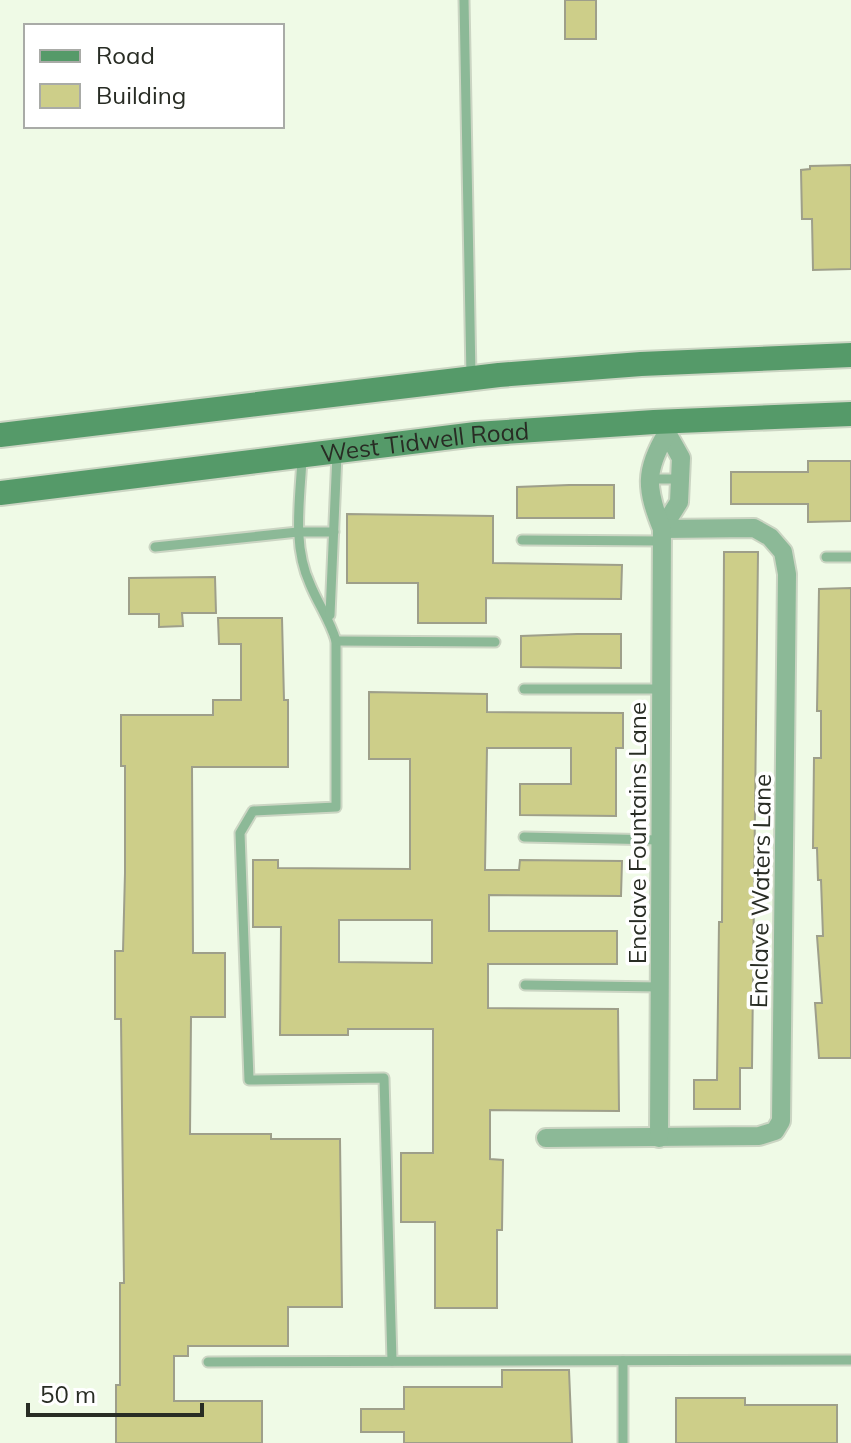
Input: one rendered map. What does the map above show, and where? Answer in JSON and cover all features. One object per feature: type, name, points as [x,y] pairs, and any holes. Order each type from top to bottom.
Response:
[{"type":"main road","points":[[0,435],[471,378],[641,364],[851,355]]},
{"type":"main road","name":"West Tidwell Road","points":[[0,493],[476,434],[666,427],[851,414]]},
{"type":"street","name":"Enclave Fountains Lane","points":[[662,535],[679,502],[681,458],[666,427]]},
{"type":"street","name":"Enclave Fountains Lane","points":[[659,1138],[662,535],[651,502],[650,479],[651,459],[666,427]]},
{"type":"street","name":"Enclave Waters Lane","points":[[546,1138],[759,1136],[775,1131],[781,1121],[787,574],[783,552],[770,537],[754,528],[662,535]]},
{"type":"lane","points":[[464,0],[471,378]]},
{"type":"lane","points":[[329,618],[337,451]]},
{"type":"lane","points":[[302,456],[298,532],[310,584],[329,618],[336,641],[336,807],[253,811],[240,833],[249,1080],[384,1078],[392,1361]]},
{"type":"lane","points":[[650,479],[679,479]]},
{"type":"lane","points":[[155,547],[298,532],[334,532]]},
{"type":"lane","points":[[522,540],[662,535]]},
{"type":"lane","points":[[826,557],[851,557]]},
{"type":"lane","points":[[336,641],[495,642]]},
{"type":"lane","points":[[524,689],[662,689]]},
{"type":"lane","points":[[524,837],[661,840]]},
{"type":"lane","points":[[525,985],[660,987]]},
{"type":"lane","points":[[208,1362],[851,1360]]},
{"type":"lane","points":[[623,1361],[623,1443]]},
{"type":"building","points":[[565,0],[596,0],[596,39],[565,39]]},
{"type":"building","points":[[851,165],[851,269],[813,270],[812,219],[802,219],[801,170],[810,169],[810,166]]},
{"type":"building","points":[[808,461],[851,461],[851,521],[808,522],[808,504],[731,504],[731,472],[808,472]]},
{"type":"building","points":[[614,485],[614,518],[517,518],[517,487]]},
{"type":"building","points":[[347,514],[493,516],[493,563],[622,565],[621,599],[486,598],[486,623],[418,623],[418,583],[347,583]]},
{"type":"building","points":[[724,552],[758,552],[752,1068],[740,1068],[740,1109],[694,1109],[694,1080],[717,1080],[719,922],[722,922]]},
{"type":"building","points":[[215,577],[216,613],[182,613],[183,626],[159,627],[159,614],[129,614],[129,578]]},
{"type":"building","points":[[851,588],[851,1058],[819,1058],[815,1003],[822,1003],[817,936],[823,936],[821,880],[818,880],[817,848],[813,848],[814,758],[821,758],[821,711],[817,711],[819,589]]},
{"type":"building","points":[[218,618],[282,618],[284,700],[288,700],[288,767],[192,767],[193,953],[225,953],[225,1017],[191,1017],[190,1134],[271,1134],[271,1139],[340,1139],[342,1307],[288,1307],[288,1346],[188,1346],[188,1356],[174,1356],[174,1401],[262,1401],[262,1443],[116,1443],[116,1385],[120,1385],[120,1283],[124,1283],[121,1019],[115,1019],[115,951],[123,951],[125,873],[125,766],[121,766],[121,715],[213,715],[213,700],[241,700],[241,644],[219,644]]},
{"type":"building","points":[[621,634],[621,668],[521,667],[521,636]]},
{"type":"building","points":[[369,692],[487,694],[487,712],[623,713],[623,748],[616,748],[616,816],[520,815],[520,784],[571,784],[571,748],[487,748],[485,870],[519,870],[520,860],[622,861],[621,896],[489,895],[489,931],[617,931],[617,964],[488,964],[488,1008],[618,1009],[619,1111],[490,1110],[490,1159],[503,1160],[502,1230],[497,1230],[497,1308],[435,1308],[435,1222],[401,1222],[401,1153],[433,1153],[433,1029],[348,1029],[348,1035],[280,1035],[281,927],[253,927],[253,860],[278,860],[278,868],[410,869],[410,759],[369,759]],"holes":[[[339,920],[432,920],[432,963],[339,962]]]},
{"type":"building","points":[[502,1370],[569,1370],[572,1443],[404,1443],[404,1432],[361,1432],[361,1409],[404,1409],[404,1387],[502,1387]]},
{"type":"building","points":[[676,1398],[745,1398],[745,1405],[837,1405],[837,1443],[676,1443]]}]
